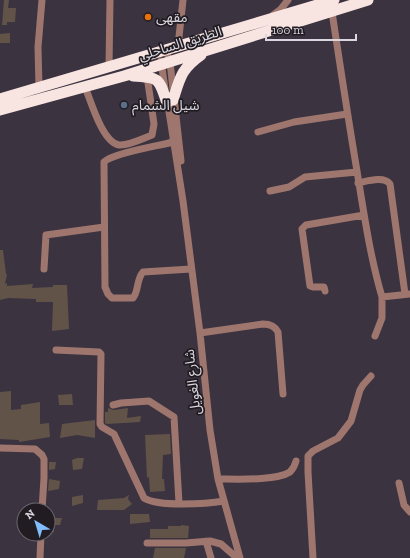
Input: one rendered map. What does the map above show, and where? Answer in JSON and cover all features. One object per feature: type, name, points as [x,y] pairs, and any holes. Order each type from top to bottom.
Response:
[{"type":"highway","name":"الطريق الساحلي","points":[[0,99],[334,0]]},
{"type":"highway","name":"الطريق الساحلي","points":[[0,110],[124,76],[368,0]]},
{"type":"highway","points":[[170,102],[186,66],[209,50]]},
{"type":"highway","points":[[124,76],[152,77],[157,80],[170,102]]},
{"type":"street","points":[[39,88],[38,47],[42,0]]},
{"type":"street","points":[[109,67],[110,0]]},
{"type":"street","points":[[178,46],[183,0]]},
{"type":"street","points":[[261,22],[281,9],[288,0]]},
{"type":"street","points":[[332,12],[358,183],[371,254],[382,297],[382,318],[375,336]]},
{"type":"street","name":"شارع الغويل","points":[[162,51],[166,63],[173,142],[183,201],[200,333],[210,430],[218,479],[239,558]]},
{"type":"street","points":[[85,87],[103,132],[119,145],[152,135],[154,124],[147,76]]},
{"type":"street","name":"شارع الغويل","points":[[170,102],[185,193],[183,201]]},
{"type":"street","points":[[258,132],[294,122],[347,114]]},
{"type":"street","points":[[173,142],[127,153],[110,158],[104,162],[104,281],[108,294],[112,298],[134,297],[139,278],[143,272],[191,269]]},
{"type":"street","points":[[270,191],[289,187],[305,177],[357,172]]},
{"type":"street","points":[[358,183],[386,180],[390,184],[408,294],[382,297]]},
{"type":"street","points":[[324,291],[324,286],[310,286],[302,228],[306,225],[364,214]]},
{"type":"street","points":[[44,269],[46,235],[104,227]]},
{"type":"street","points":[[200,333],[263,324],[275,328],[278,332],[283,394]]},
{"type":"street","points":[[56,350],[99,352],[101,354],[100,424],[102,427],[114,434],[144,498],[149,500],[179,503],[224,501]]},
{"type":"street","points":[[313,558],[308,456],[313,451],[338,438],[351,421],[360,390],[371,376]]},
{"type":"street","points":[[113,405],[149,401],[174,417],[179,503]]},
{"type":"street","points":[[0,448],[35,449],[42,455],[44,459],[42,502]]},
{"type":"street","points":[[218,479],[261,478],[276,476],[288,473],[293,469],[296,461]]},
{"type":"street","points":[[398,483],[404,505],[410,512]]},
{"type":"street","points":[[147,543],[186,543],[206,541],[221,544],[239,558]]},
{"type":"street","points":[[206,541],[210,558]]},
{"type":"street","points":[[40,558],[41,542]]},
{"type":"building","points":[[4,0],[9,0],[8,8],[16,8],[15,22],[7,22],[7,25],[2,25]]},
{"type":"building","points":[[10,33],[10,43],[0,43],[0,34]]},
{"type":"building","points":[[0,250],[3,250],[7,274],[5,284],[7,283],[7,286],[33,284],[32,288],[67,285],[69,329],[52,331],[53,302],[36,302],[36,299],[8,298],[0,300]]},
{"type":"building","points":[[11,391],[11,410],[21,409],[21,405],[40,402],[40,424],[49,423],[50,437],[19,442],[19,440],[0,439],[0,392]]},
{"type":"building","points":[[72,394],[73,405],[59,405],[58,395]]},
{"type":"building","points":[[108,408],[114,410],[128,408],[127,418],[141,416],[140,422],[107,424],[105,423],[105,412],[108,412]]},
{"type":"building","points":[[95,420],[95,438],[77,435],[60,438],[62,424]]},
{"type":"building","points":[[170,434],[171,454],[163,455],[162,479],[164,479],[165,491],[150,492],[149,477],[147,478],[145,435]]},
{"type":"building","points":[[84,458],[82,469],[73,470],[72,460]]},
{"type":"building","points":[[49,462],[56,462],[55,469],[49,470]]},
{"type":"building","points":[[49,479],[60,481],[59,489],[48,491]]},
{"type":"building","points":[[83,495],[83,503],[72,506],[72,497]]},
{"type":"building","points":[[129,495],[128,499],[132,504],[124,510],[97,510],[98,500],[124,498]]},
{"type":"building","points":[[130,514],[149,514],[150,522],[130,524]]},
{"type":"building","points":[[56,518],[62,518],[60,525],[56,525]]},
{"type":"building","points":[[168,526],[189,526],[188,538],[150,538],[150,529],[168,529]]},
{"type":"building","points":[[155,548],[186,548],[184,558],[153,558]]},
{"type":"place","name":"مقهى","points":[[148,17]]},
{"type":"place","name":"شيل الشمام","points":[[124,105]]}]
